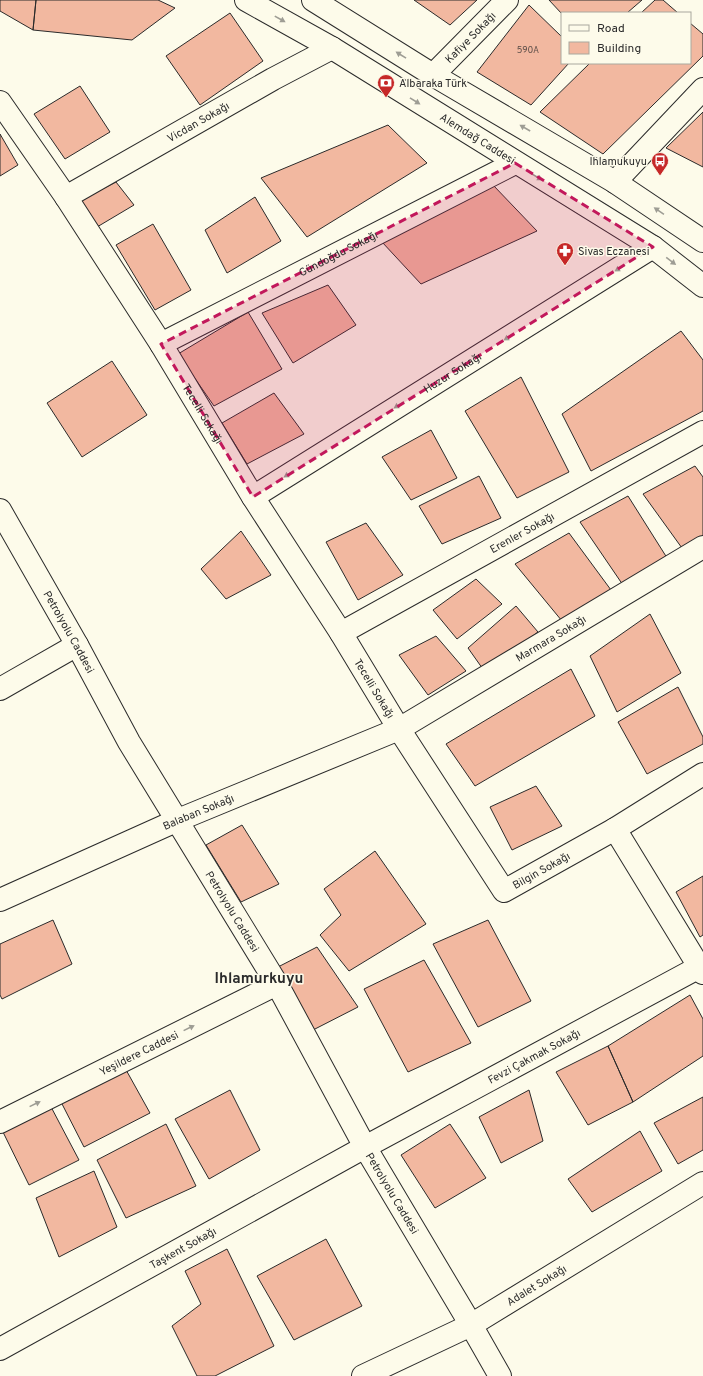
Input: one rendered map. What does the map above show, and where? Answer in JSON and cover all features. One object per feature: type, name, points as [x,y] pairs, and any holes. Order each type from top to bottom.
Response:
[{"type":"street","name":"Alemdağ Caddesi","points":[[246,0],[332,48],[514,163],[653,247],[703,286]]},
{"type":"street","points":[[313,0],[433,75],[615,182],[703,241]]},
{"type":"street","name":"Kafiye Sokağı","points":[[433,75],[507,0]]},
{"type":"street","name":"Vicdan Sokağı","points":[[66,197],[273,79],[332,48]]},
{"type":"street","points":[[615,182],[703,89]]},
{"type":"street","name":"Tecelli Sokağı","points":[[0,102],[66,197],[160,344],[252,497],[341,633],[399,729]]},
{"type":"street","name":"Gündoğdu Sokağı","points":[[160,344],[514,163]]},
{"type":"street","name":"Huzur Sokağı","points":[[252,497],[653,247]]},
{"type":"street","name":"Erenler Sokağı","points":[[341,633],[703,432]]},
{"type":"street","name":"Petrolyolu Caddesi","points":[[0,510],[130,742],[277,984],[365,1147],[471,1324],[500,1376]]},
{"type":"street","name":"Marmara Sokağı","points":[[399,729],[703,547]]},
{"type":"street","points":[[0,689],[77,645]]},
{"type":"street","name":"Balaban Sokağı","points":[[0,900],[178,820],[399,729]]},
{"type":"street","name":"Bilgin Sokağı","points":[[399,729],[504,891],[615,829],[703,774]]},
{"type":"street","points":[[615,829],[702,968]]},
{"type":"street","name":"Fevzi Çakmak Sokağı","points":[[365,1147],[702,968]]},
{"type":"street","name":"Yeşildere Caddesi","points":[[0,1122],[277,984]]},
{"type":"street","name":"Taşkent Sokağı","points":[[0,1349],[365,1147]]},
{"type":"street","name":"Adalet Sokağı","points":[[364,1376],[471,1324],[703,1183]]},
{"type":"highlighted area","points":[[515,163],[653,247],[253,497],[161,344]]},
{"type":"building","points":[[0,0],[36,0],[33,30],[0,11]]},
{"type":"building","points":[[36,0],[158,0],[175,8],[132,40],[33,30]]},
{"type":"building","points":[[414,0],[477,0],[450,25]]},
{"type":"building","points":[[549,0],[642,0],[628,12],[561,13]]},
{"type":"building","points":[[655,0],[663,0],[677,12],[642,12]]},
{"type":"building","points":[[529,5],[561,36],[561,64],[568,64],[531,105],[477,72]]},
{"type":"building","points":[[230,13],[263,61],[200,105],[166,56]]},
{"type":"building","points":[[691,24],[703,34],[703,56],[603,154],[540,112],[589,64],[691,64]]},
{"type":"building","points":[[80,86],[110,132],[65,159],[34,114]]},
{"type":"building","points":[[703,112],[703,167],[666,148]]},
{"type":"building","points":[[388,125],[427,163],[307,237],[261,178]]},
{"type":"building","points":[[0,134],[18,165],[0,176]]},
{"type":"building","points":[[116,182],[134,205],[97,227],[78,201]]},
{"type":"building","points":[[493,185],[537,231],[421,284],[382,242]]},
{"type":"building","points":[[255,197],[281,241],[227,273],[205,230]]},
{"type":"building","points":[[153,224],[191,290],[155,310],[116,245]]},
{"type":"building","points":[[328,285],[356,325],[293,363],[262,313]]},
{"type":"building","points":[[248,312],[282,369],[214,406],[178,354]]},
{"type":"building","points":[[681,331],[703,360],[703,411],[591,471],[562,414]]},
{"type":"building","points":[[112,361],[147,415],[82,457],[47,403]]},
{"type":"building","points":[[521,377],[569,472],[517,498],[465,411]]},
{"type":"building","points":[[274,393],[304,434],[247,464],[222,423]]},
{"type":"building","points":[[431,430],[457,478],[411,500],[382,457]]},
{"type":"building","points":[[695,466],[703,477],[703,543],[687,555],[643,494]]},
{"type":"building","points":[[479,476],[501,518],[442,544],[419,506]]},
{"type":"building","points":[[628,496],[669,561],[625,588],[580,522]]},
{"type":"building","points":[[366,523],[403,575],[358,600],[326,542]]},
{"type":"building","points":[[241,531],[271,575],[226,599],[201,569]]},
{"type":"building","points":[[569,533],[611,590],[562,621],[515,564]]},
{"type":"building","points":[[476,579],[502,604],[457,639],[433,610]]},
{"type":"building","points":[[516,606],[538,632],[485,672],[468,648]]},
{"type":"building","points":[[650,614],[681,673],[617,712],[590,656]]},
{"type":"building","points":[[436,636],[466,671],[428,695],[399,655]]},
{"type":"building","points":[[571,669],[595,716],[475,786],[446,744]]},
{"type":"building","points":[[678,687],[703,737],[703,744],[647,774],[618,722]]},
{"type":"building","points":[[536,786],[562,826],[512,850],[490,807]]},
{"type":"building","points":[[242,825],[279,884],[241,902],[206,845]]},
{"type":"building","points":[[375,851],[426,924],[349,971],[320,935],[341,915],[324,889]]},
{"type":"building","points":[[703,876],[703,935],[700,937],[676,892]]},
{"type":"building","points":[[53,920],[72,964],[2,999],[0,995],[0,944]]},
{"type":"building","points":[[488,920],[531,1001],[478,1027],[433,944]]},
{"type":"building","points":[[317,947],[358,1007],[313,1030],[276,968]]},
{"type":"building","points":[[424,960],[471,1043],[408,1072],[364,989]]},
{"type":"building","points":[[690,995],[703,1019],[703,1056],[633,1102],[608,1046]]},
{"type":"building","points":[[608,1046],[633,1102],[588,1125],[556,1072]]},
{"type":"building","points":[[125,1068],[150,1113],[84,1147],[60,1100]]},
{"type":"building","points":[[230,1090],[260,1150],[209,1179],[175,1119]]},
{"type":"building","points":[[529,1090],[543,1141],[501,1163],[479,1117]]},
{"type":"building","points":[[703,1097],[703,1150],[678,1164],[654,1123]]},
{"type":"building","points":[[50,1105],[79,1160],[29,1185],[2,1130]]},
{"type":"building","points":[[166,1124],[196,1186],[126,1218],[97,1160]]},
{"type":"building","points":[[450,1124],[486,1178],[435,1208],[401,1155]]},
{"type":"building","points":[[640,1131],[662,1171],[592,1212],[568,1179]]},
{"type":"building","points":[[94,1171],[117,1227],[59,1257],[36,1198]]},
{"type":"building","points":[[326,1239],[362,1306],[294,1340],[257,1276]]},
{"type":"building","points":[[227,1249],[274,1346],[215,1376],[197,1376],[172,1326],[201,1304],[185,1271]]},
{"type":"place","name":"Albaraka Türk","points":[[386,98]]},
{"type":"place","name":"Ihlamukuyu","points":[[660,176]]},
{"type":"place","name":"Sivas Eczanesi","points":[[565,266]]},
{"type":"district","name":"Ihlamurkuyu","points":[[259,978]]}]
